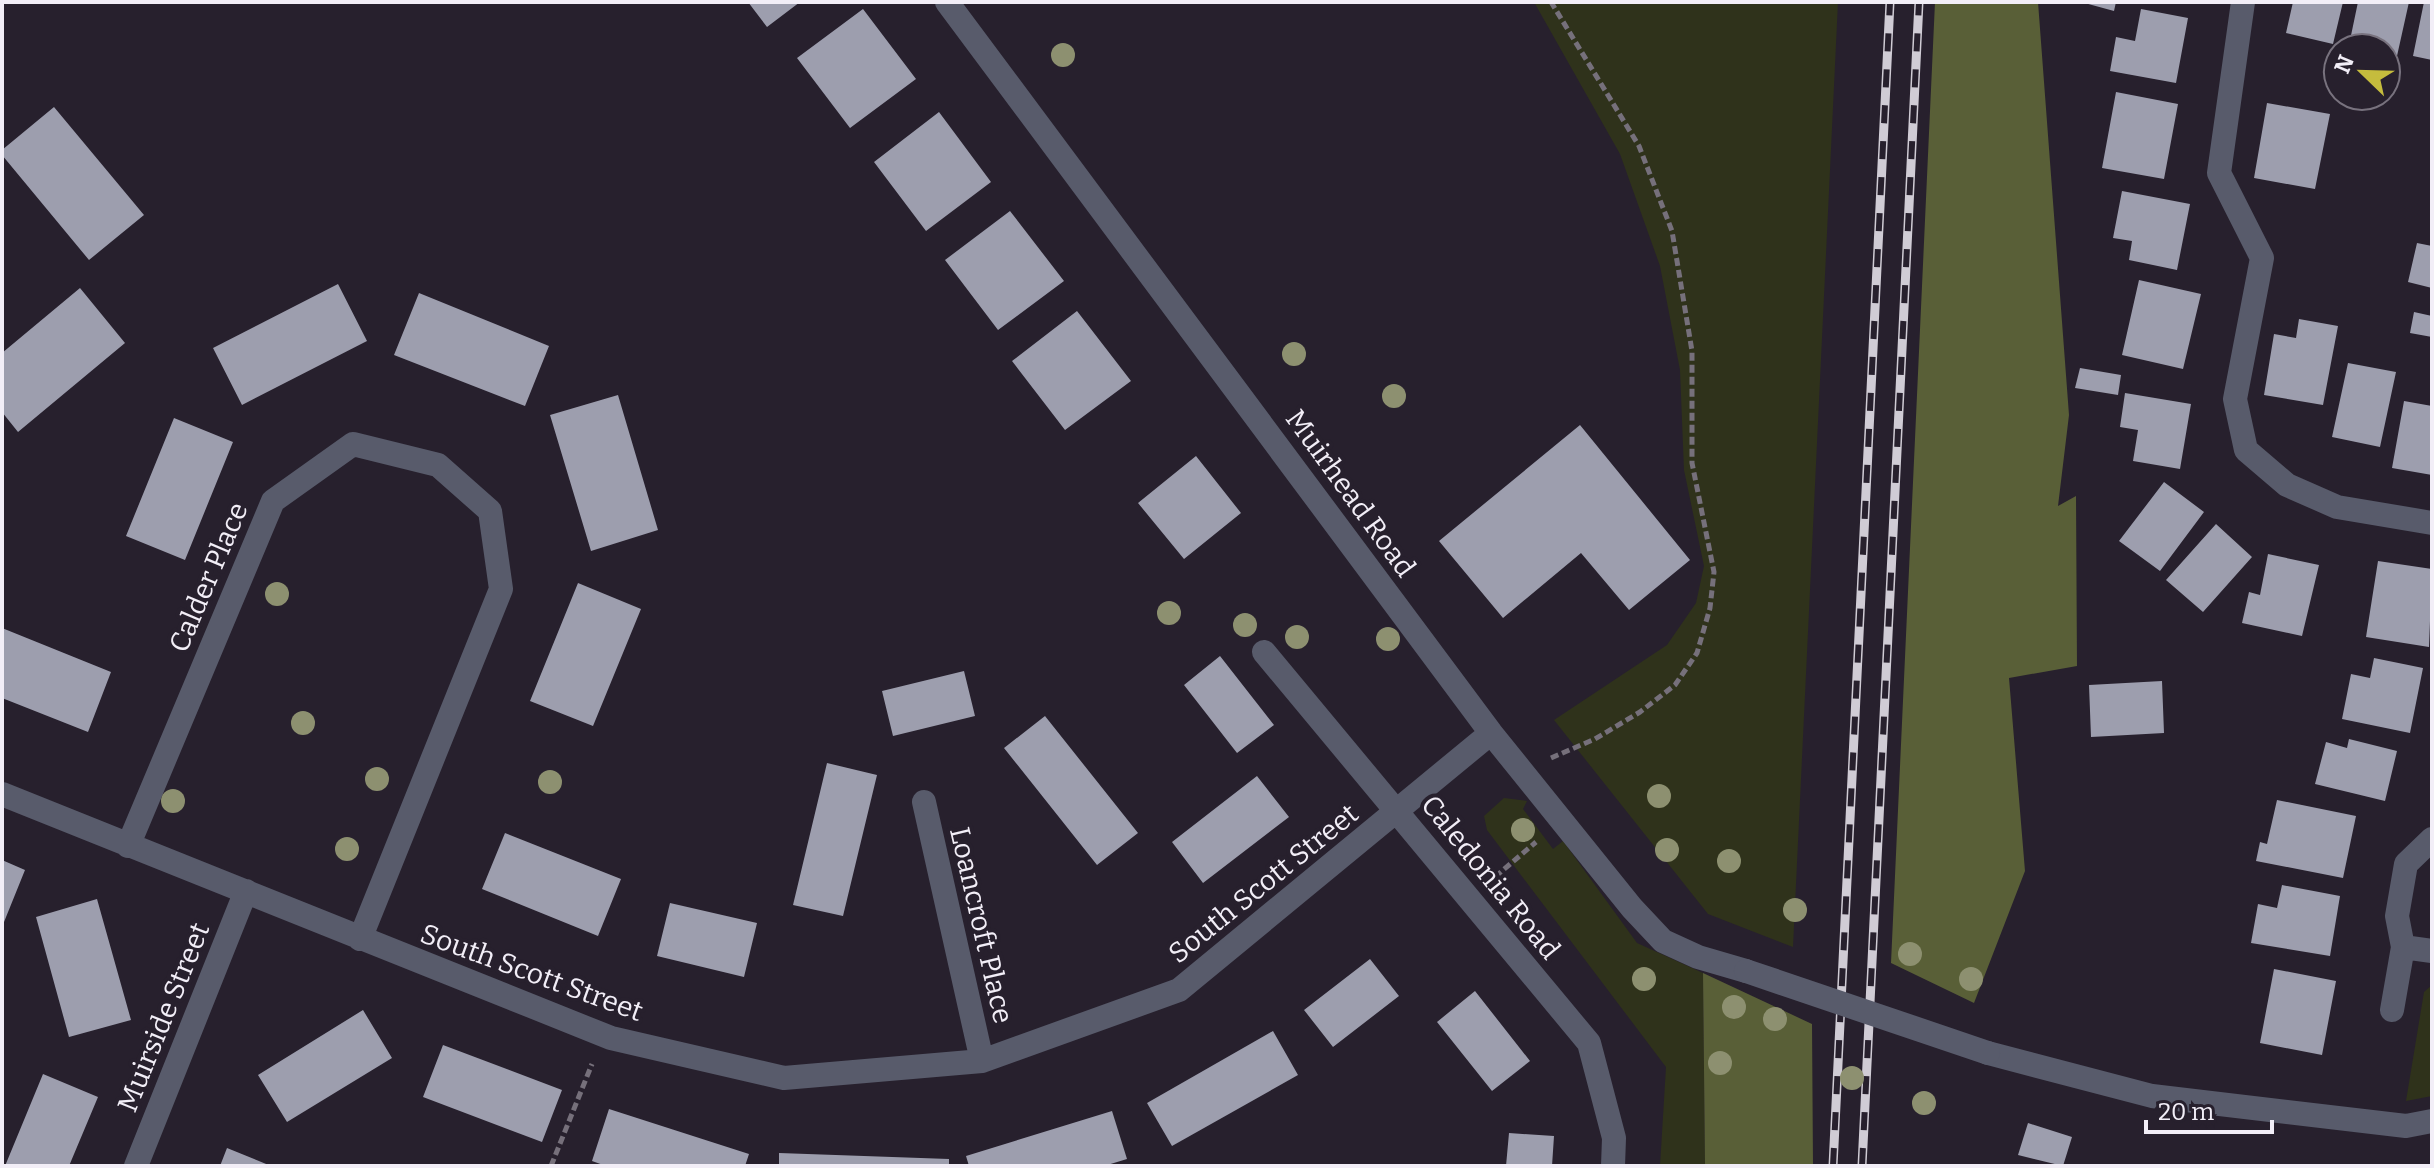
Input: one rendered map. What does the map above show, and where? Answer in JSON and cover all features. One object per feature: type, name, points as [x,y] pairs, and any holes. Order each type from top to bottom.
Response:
[{"type":"street","name":"Muirhead Road","points":[[947,2],[1491,733],[1632,908],[1663,941],[1698,957],[1988,1053],[2152,1096],[2406,1126],[2432,1121]]},
{"type":"street","points":[[2243,2],[2219,173],[2262,258],[2235,399],[2246,450],[2287,485],[2337,507],[2432,523]]},
{"type":"street","name":"Calder Place","points":[[128,846],[273,501],[353,444],[438,465],[490,511],[501,589],[360,939]]},
{"type":"street","name":"Caledonia Road","points":[[1264,652],[1589,1043],[1614,1138],[1613,1166]]},
{"type":"street","name":"South Scott Street","points":[[2,794],[611,1038],[784,1078],[982,1061],[1179,990],[1491,733]]},
{"type":"street","name":"Loancroft Place","points":[[924,802],[982,1061]]},
{"type":"street","points":[[2392,1010],[2403,947],[2397,916],[2406,864],[2432,839]]},
{"type":"street","name":"Muirside Street","points":[[136,1166],[246,891]]},
{"type":"street","points":[[2403,947],[2432,951]]},
{"type":"path","points":[[1521,771],[1595,739],[1640,712],[1675,685],[1697,653],[1710,608],[1714,572],[1701,523],[1692,463],[1692,351],[1672,231],[1639,146],[1551,2]]},
{"type":"path","points":[[1470,899],[1563,820]]},
{"type":"path","points":[[551,1166],[597,1052]]},
{"type":"green space","points":[[1534,2],[1838,2],[1793,947],[1708,914],[1554,720],[1667,645],[1696,603],[1704,566],[1684,470],[1680,370],[1660,266],[1620,154]]},
{"type":"green space","points":[[1935,2],[2038,2],[2069,415],[2058,506],[2076,496],[2077,666],[2009,678],[2025,871],[1974,1003],[1891,963]]},
{"type":"green space","points":[[1504,798],[1527,801],[1523,809],[1553,849],[1563,841],[1637,943],[1703,973],[1705,1166],[1660,1166],[1666,1067],[1487,830],[1484,816]]},
{"type":"green space","points":[[1703,973],[1812,1024],[1813,1166],[1705,1166]]},
{"type":"green space","points":[[2432,985],[2432,1096],[2406,1101],[2424,992]]},
{"type":"building","points":[[748,2],[800,2],[767,27]]},
{"type":"building","points":[[2081,2],[2116,2],[2114,11]]},
{"type":"building","points":[[2293,2],[2343,2],[2336,32],[2322,32],[2322,41],[2286,33]]},
{"type":"building","points":[[2358,2],[2409,2],[2402,34],[2352,32]]},
{"type":"building","points":[[2424,2],[2432,2],[2432,60],[2413,56]]},
{"type":"building","points":[[863,9],[916,79],[850,128],[797,58]]},
{"type":"building","points":[[2141,9],[2188,18],[2176,83],[2110,71],[2116,37],[2135,41]]},
{"type":"building","points":[[2116,92],[2178,104],[2164,179],[2102,168]]},
{"type":"building","points":[[2267,103],[2330,114],[2315,189],[2254,178]]},
{"type":"building","points":[[54,107],[144,215],[89,260],[2,155],[2,150]]},
{"type":"building","points":[[939,112],[991,182],[926,231],[874,162]]},
{"type":"building","points":[[2122,191],[2190,204],[2177,270],[2129,260],[2132,241],[2113,238]]},
{"type":"building","points":[[1010,211],[1064,281],[998,330],[945,260]]},
{"type":"building","points":[[2417,243],[2432,246],[2432,288],[2408,282]]},
{"type":"building","points":[[2139,280],[2201,294],[2183,369],[2122,355]]},
{"type":"building","points":[[338,284],[367,341],[242,405],[213,348]]},
{"type":"building","points":[[80,288],[125,343],[18,432],[2,412],[2,353]]},
{"type":"building","points":[[419,293],[549,346],[525,406],[394,355]]},
{"type":"building","points":[[1077,311],[1131,381],[1065,430],[1012,361]]},
{"type":"building","points":[[2414,312],[2432,316],[2432,337],[2410,333]]},
{"type":"building","points":[[2299,319],[2338,326],[2323,405],[2264,395],[2274,334],[2296,338]]},
{"type":"building","points":[[2348,363],[2396,372],[2380,447],[2332,437]]},
{"type":"building","points":[[2080,368],[2121,375],[2118,395],[2075,388]]},
{"type":"building","points":[[2125,393],[2191,404],[2180,469],[2133,461],[2138,430],[2120,427]]},
{"type":"building","points":[[618,395],[658,530],[591,551],[550,415]]},
{"type":"building","points":[[2404,401],[2432,406],[2432,475],[2392,468]]},
{"type":"building","points":[[174,418],[233,442],[185,560],[126,536]]},
{"type":"building","points":[[1580,425],[1690,560],[1629,610],[1581,553],[1503,618],[1439,541]]},
{"type":"building","points":[[1196,456],[1241,513],[1184,559],[1138,503]]},
{"type":"building","points":[[2164,482],[2204,512],[2160,571],[2119,541]]},
{"type":"building","points":[[2216,524],[2252,557],[2203,612],[2166,580]]},
{"type":"building","points":[[2268,554],[2319,565],[2302,636],[2242,623],[2249,592],[2260,595]]},
{"type":"building","points":[[2378,561],[2432,569],[2429,647],[2366,637]]},
{"type":"building","points":[[578,583],[641,609],[593,726],[530,701]]},
{"type":"building","points":[[2,628],[111,672],[88,732],[2,698]]},
{"type":"building","points":[[1220,656],[1274,725],[1237,753],[1184,685]]},
{"type":"building","points":[[2374,658],[2423,668],[2410,733],[2342,719],[2351,674],[2370,678]]},
{"type":"building","points":[[964,671],[975,716],[893,736],[882,691]]},
{"type":"building","points":[[2162,681],[2164,733],[2091,737],[2089,685]]},
{"type":"building","points":[[1045,716],[1138,833],[1097,865],[1004,748]]},
{"type":"building","points":[[2349,739],[2397,751],[2385,801],[2315,784],[2326,742],[2347,748]]},
{"type":"building","points":[[827,763],[877,775],[843,916],[793,905]]},
{"type":"building","points":[[1257,776],[1289,817],[1203,883],[1172,842]]},
{"type":"building","points":[[2277,800],[2356,816],[2343,878],[2256,861],[2260,842],[2267,844]]},
{"type":"building","points":[[505,833],[621,879],[598,936],[482,889]]},
{"type":"building","points":[[2,860],[25,870],[2,927]]},
{"type":"building","points":[[2282,885],[2340,896],[2330,956],[2251,943],[2258,904],[2277,908]]},
{"type":"building","points":[[97,899],[131,1020],[69,1037],[36,917]]},
{"type":"building","points":[[670,903],[757,923],[744,977],[657,956]]},
{"type":"building","points":[[1370,959],[1399,996],[1333,1047],[1304,1010]]},
{"type":"building","points":[[2274,969],[2336,981],[2322,1055],[2260,1043]]},
{"type":"building","points":[[1475,991],[1530,1061],[1492,1091],[1437,1022]]},
{"type":"building","points":[[363,1010],[392,1058],[287,1122],[258,1075]]},
{"type":"building","points":[[1273,1031],[1298,1075],[1172,1146],[1147,1103]]},
{"type":"building","points":[[443,1045],[562,1090],[542,1142],[423,1097]]},
{"type":"building","points":[[43,1074],[98,1097],[69,1166],[5,1166]]},
{"type":"building","points":[[609,1109],[749,1154],[745,1166],[606,1166],[592,1161]]},
{"type":"building","points":[[1112,1111],[1127,1159],[1104,1166],[969,1166],[966,1156]]},
{"type":"building","points":[[2028,1123],[2072,1137],[2063,1166],[2018,1155]]},
{"type":"building","points":[[1509,1133],[1554,1136],[1552,1166],[1506,1166]]},
{"type":"building","points":[[227,1148],[271,1166],[220,1166]]},
{"type":"building","points":[[779,1153],[949,1159],[949,1166],[779,1166]]},
{"type":"railway","points":[[1833,1166],[1890,2]]},
{"type":"railway","points":[[1862,1166],[1919,2]]}]
